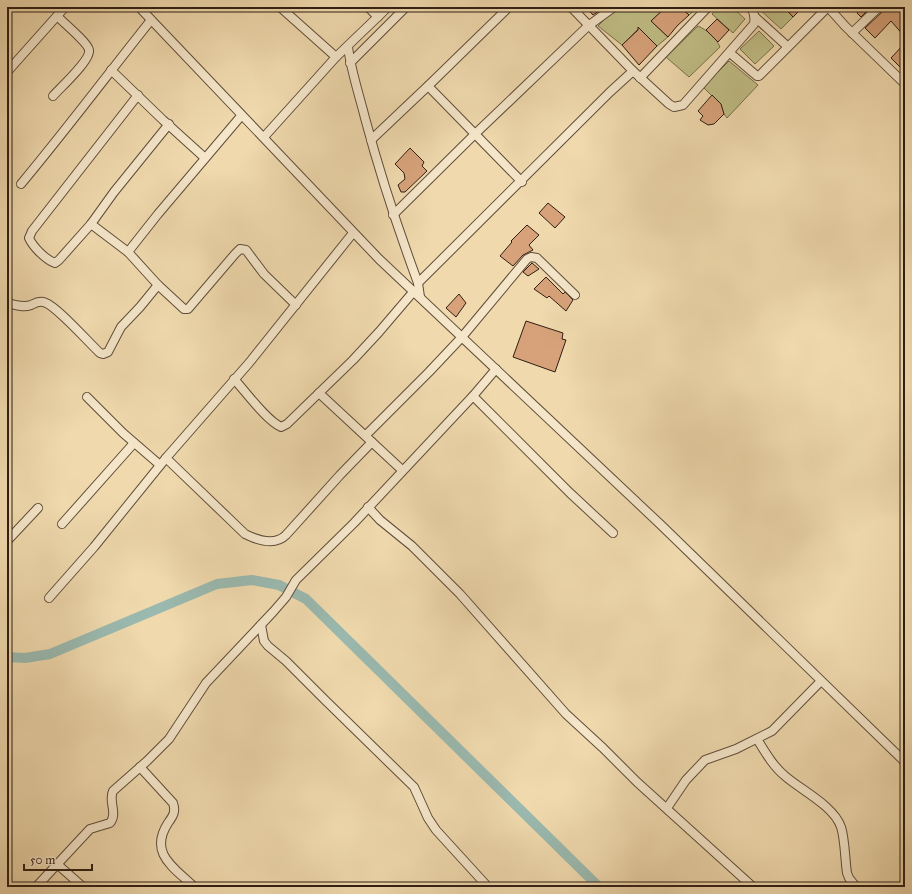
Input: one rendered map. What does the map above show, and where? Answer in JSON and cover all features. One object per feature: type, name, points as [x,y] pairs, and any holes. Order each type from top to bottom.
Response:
[{"type":"street","points":[[7,72],[65,7]]},
{"type":"street","points":[[139,7],[241,116],[264,137],[292,169],[379,260],[417,294],[661,525],[905,762]]},
{"type":"street","points":[[280,7],[336,57]]},
{"type":"street","points":[[368,7],[378,17]]},
{"type":"street","points":[[264,137],[336,57],[388,7]]},
{"type":"street","points":[[350,63],[406,7]]},
{"type":"street","points":[[371,140],[509,7]]},
{"type":"street","points":[[571,7],[640,78],[674,107],[683,105],[730,53],[754,24],[755,17]]},
{"type":"street","points":[[393,216],[475,134],[588,26],[614,7]]},
{"type":"street","points":[[640,78],[708,7]]},
{"type":"street","points":[[750,7],[755,17],[788,46]]},
{"type":"street","points":[[730,53],[758,77],[828,7],[852,33],[905,84]]},
{"type":"street","points":[[852,33],[879,7]]},
{"type":"street","points":[[53,96],[86,60],[89,51],[88,47],[57,16]]},
{"type":"street","points":[[22,184],[151,20]]},
{"type":"street","points":[[234,379],[261,410],[277,426],[281,427],[287,424],[353,360],[417,294],[418,284],[393,216],[350,63],[348,46]]},
{"type":"street","points":[[111,70],[205,158]]},
{"type":"street","points":[[418,284],[522,182],[610,92],[633,71]]},
{"type":"street","points":[[428,86],[522,182]]},
{"type":"street","points":[[138,95],[32,231],[29,238],[31,243],[50,262],[55,263],[59,260],[91,224],[114,192],[168,124]]},
{"type":"street","points":[[128,252],[158,214],[241,116]]},
{"type":"street","points":[[91,224],[128,252],[158,285],[184,309],[188,309],[235,254],[243,249],[249,253],[264,274],[296,305]]},
{"type":"street","points":[[49,598],[94,547],[160,465],[234,379],[249,364],[353,233]]},
{"type":"street","points":[[366,436],[462,337],[529,257],[537,258],[575,295]]},
{"type":"street","points":[[7,303],[22,306],[37,302],[47,303],[103,354],[108,352],[121,327],[140,308],[158,285]]},
{"type":"street","points":[[36,887],[90,829],[110,823],[114,816],[111,797],[113,791],[169,739],[206,683],[261,626],[286,597],[296,580],[368,507],[473,396],[496,369]]},
{"type":"street","points":[[319,393],[402,470]]},
{"type":"street","points":[[473,396],[570,493],[613,533]]},
{"type":"street","points":[[87,397],[109,420],[160,465]]},
{"type":"street","points":[[166,458],[245,534],[254,539],[278,541],[286,535],[372,442]]},
{"type":"street","points":[[62,524],[134,443]]},
{"type":"street","points":[[368,507],[380,520],[412,546],[460,594],[566,714],[604,748],[637,782],[753,887]]},
{"type":"street","points":[[7,541],[38,508]]},
{"type":"street","points":[[261,626],[264,641],[268,646],[286,661],[414,787],[428,818],[436,830],[488,887]]},
{"type":"street","points":[[667,808],[686,780],[705,760],[757,740],[772,731],[821,681]]},
{"type":"street","points":[[757,740],[783,775],[828,808],[835,816],[841,826],[847,873],[856,887]]},
{"type":"street","points":[[140,767],[173,803],[175,811],[162,836],[162,849],[165,859],[194,887]]},
{"type":"street","points":[[57,864],[83,887]]},
{"type":"shaded area","points":[[617,7],[666,7],[651,21],[668,37],[657,46],[639,28],[622,45],[598,26]]},
{"type":"shaded area","points":[[680,7],[698,7],[689,15]]},
{"type":"shaded area","points":[[719,7],[732,7],[745,19],[733,33],[712,14]]},
{"type":"shaded area","points":[[757,7],[784,7],[793,17],[781,29]]},
{"type":"shaded area","points":[[698,26],[711,34],[720,47],[689,77],[666,57]]},
{"type":"shaded area","points":[[759,31],[774,46],[755,64],[740,49]]},
{"type":"shaded area","points":[[729,61],[758,85],[727,118],[720,104],[703,87]]},
{"type":"building","points":[[586,7],[605,7],[593,15]]},
{"type":"building","points":[[666,7],[680,7],[689,15],[668,37],[651,21]]},
{"type":"building","points":[[784,7],[803,7],[793,17]]},
{"type":"building","points":[[862,7],[871,7],[861,17],[857,13]]},
{"type":"building","points":[[884,7],[904,7],[900,11],[905,17],[905,37],[891,21],[875,38],[865,28],[883,11]]},
{"type":"building","points":[[717,19],[729,30],[718,42],[706,30]]},
{"type":"building","points":[[638,27],[657,46],[639,65],[622,45],[638,30]]},
{"type":"building","points":[[905,43],[905,72],[891,58]]},
{"type":"building","points":[[712,95],[721,104],[724,114],[714,124],[708,125],[700,120],[703,116],[698,111]]},
{"type":"building","points":[[410,148],[424,162],[422,166],[427,171],[405,192],[401,192],[398,185],[405,179],[404,173],[395,164]]},
{"type":"building","points":[[548,203],[565,217],[555,228],[539,213]]},
{"type":"building","points":[[527,225],[539,235],[529,245],[533,250],[523,255],[513,266],[500,256],[512,242],[511,241]]},
{"type":"building","points":[[532,263],[539,269],[528,276],[523,272]]},
{"type":"building","points":[[546,277],[563,294],[565,292],[573,300],[566,311],[549,296],[547,298],[534,289]]},
{"type":"building","points":[[459,294],[466,303],[456,317],[446,308]]},
{"type":"building","points":[[526,321],[563,333],[562,339],[566,340],[555,372],[513,357]]},
{"type":"waterway","points":[[7,657],[25,658],[50,654],[217,584],[252,580],[279,585],[306,599],[599,887]]}]
